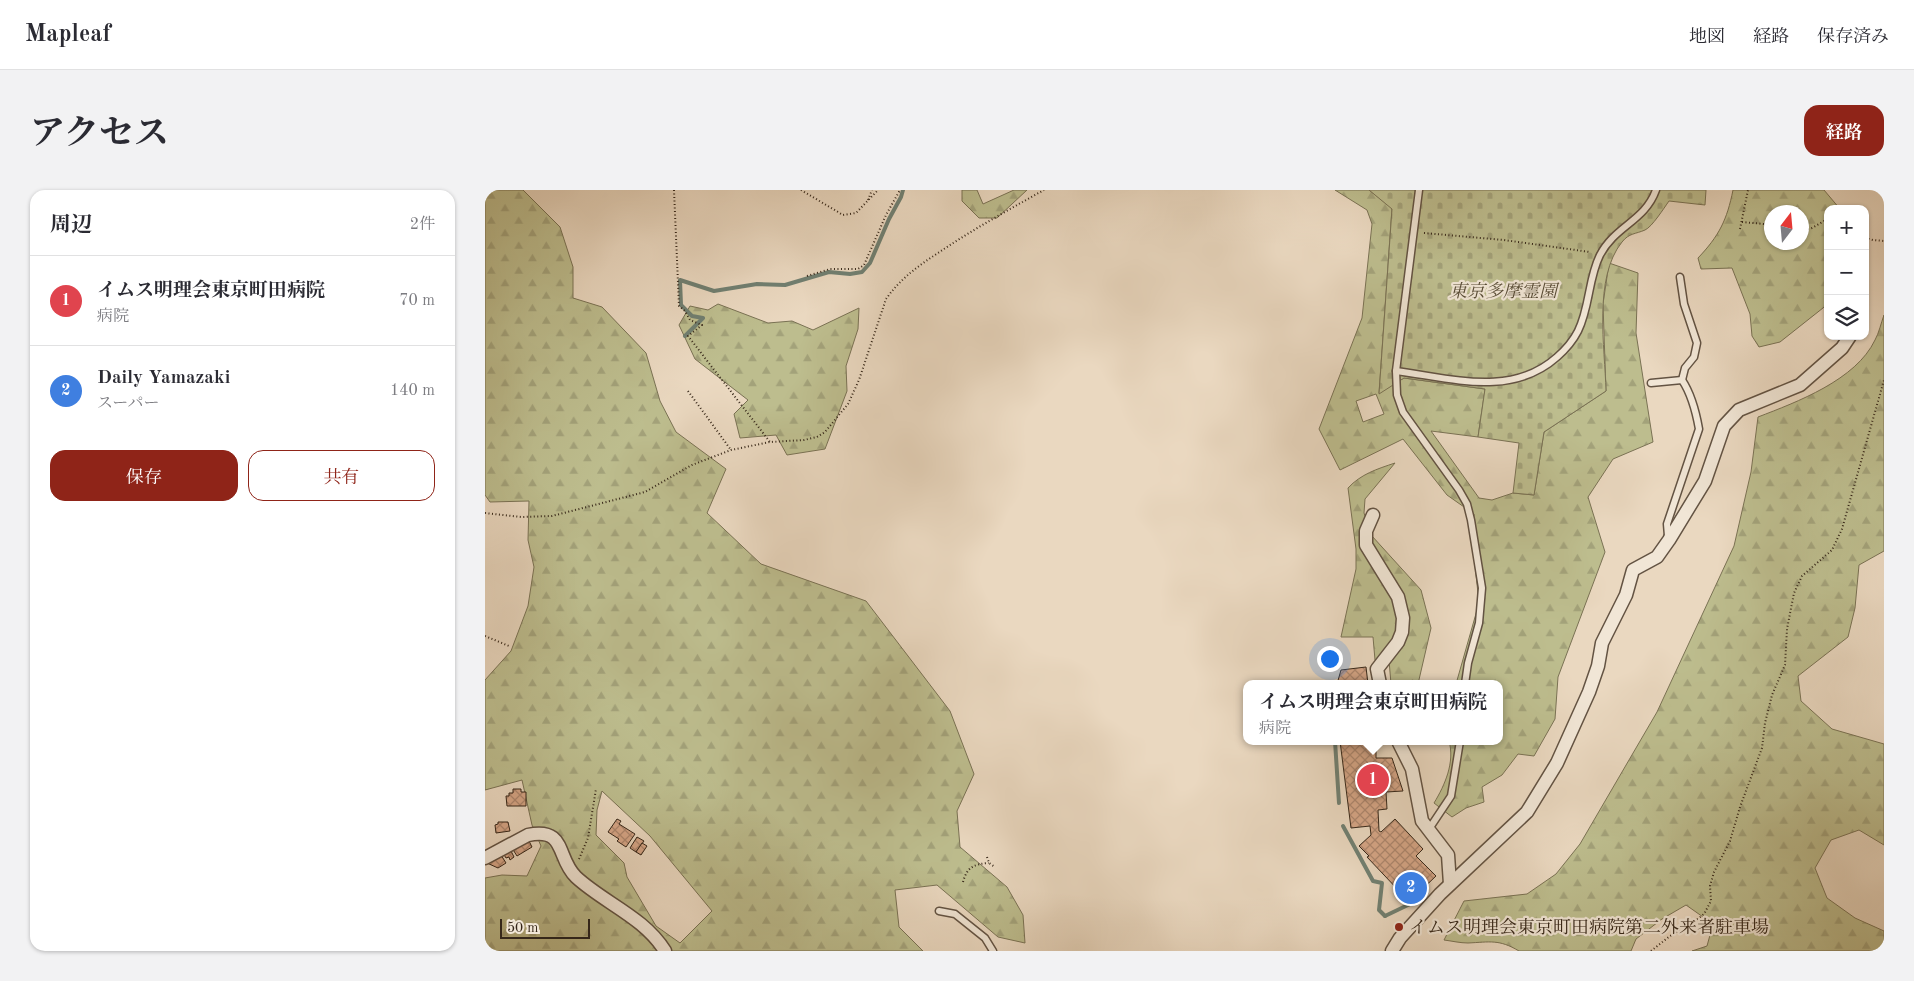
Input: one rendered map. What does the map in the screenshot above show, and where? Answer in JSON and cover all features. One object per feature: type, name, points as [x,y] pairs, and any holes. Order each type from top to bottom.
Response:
[{"type":"street","points":[[1392,951],[1400,938],[1450,884],[1527,812],[1557,763],[1589,692],[1598,666],[1602,643],[1626,595],[1633,570],[1657,557],[1669,540],[1705,481],[1724,426],[1739,410],[1800,385],[1842,348],[1847,340]]},
{"type":"street","points":[[1373,515],[1366,532],[1366,545],[1397,597],[1403,618],[1402,632],[1398,642],[1377,669],[1379,680]]},
{"type":"street","points":[[1400,745],[1412,769],[1422,821],[1448,855],[1450,884]]},
{"type":"street","points":[[485,858],[528,835],[550,835],[557,840],[572,872],[604,899],[631,916],[645,928],[665,951]]},
{"type":"lane","points":[[1419,190],[1396,371],[1397,395],[1403,412],[1459,490],[1467,504],[1471,520],[1482,588],[1479,622],[1468,662],[1466,680]]},
{"type":"lane","points":[[1396,371],[1487,383],[1511,381],[1537,371],[1564,351],[1578,331],[1586,310],[1592,276],[1607,243],[1640,216],[1649,206],[1656,190]]},
{"type":"lane","points":[[1669,540],[1667,524],[1699,428],[1697,415],[1688,389],[1682,380],[1685,368],[1694,357],[1697,342],[1684,304],[1680,277]]},
{"type":"lane","points":[[1651,383],[1682,380]]},
{"type":"lane","points":[[1429,829],[1451,796],[1459,745]]},
{"type":"lane","points":[[939,912],[955,914],[985,938],[993,951]]},
{"type":"path","points":[[674,190],[679,306],[685,311],[690,320],[702,325],[688,336],[769,442]]},
{"type":"path","points":[[801,190],[843,215],[855,213],[878,190]]},
{"type":"path","points":[[867,202],[872,190]]},
{"type":"path","points":[[807,276],[830,269],[858,269],[864,265],[886,215],[900,190]]},
{"type":"path","points":[[485,513],[538,518],[553,516],[645,492],[692,465],[731,450],[769,442],[804,440],[817,437],[825,432],[848,404],[859,380],[886,299],[893,289],[921,265],[963,236],[1044,190]]},
{"type":"path","points":[[1740,229],[1748,190]]},
{"type":"path","points":[[1809,229],[1824,221]]},
{"type":"path","points":[[1742,222],[1764,224]]},
{"type":"path","points":[[1414,232],[1504,240],[1601,254]]},
{"type":"path","points":[[1869,239],[1884,241]]},
{"type":"path","points":[[1651,951],[1704,914],[1711,901],[1710,886],[1714,872],[1730,841],[1740,807],[1762,748],[1765,723],[1772,695],[1785,664],[1787,629],[1794,593],[1802,576],[1832,550],[1842,530],[1884,380]]},
{"type":"path","points":[[688,391],[731,450]]},
{"type":"path","points":[[485,636],[509,646]]},
{"type":"path","points":[[572,872],[588,838],[595,789]]},
{"type":"path","points":[[987,857],[989,863],[995,867]]},
{"type":"path","points":[[963,882],[966,872],[973,866],[989,863]]},
{"type":"green space","points":[[485,190],[523,190],[560,227],[573,267],[573,298],[602,307],[646,353],[660,401],[676,432],[726,469],[707,513],[761,564],[866,601],[950,711],[974,774],[957,811],[960,847],[1007,887],[1023,915],[1025,943],[998,937],[937,885],[895,890],[899,927],[923,951],[485,951],[485,878],[502,875],[527,876],[541,846],[532,825],[522,780],[485,790],[485,680],[511,651],[528,606],[534,567],[528,540],[529,501],[490,502],[485,495]],"holes":[[[602,791],[650,836],[712,911],[680,943],[656,926],[627,877],[624,863],[596,835],[597,810]]]},
{"type":"green space","points":[[962,190],[977,190],[983,204],[1014,190],[1027,190],[997,218],[979,218],[962,201]]},
{"type":"green space","points":[[1335,190],[1369,190],[1392,208],[1379,393],[1404,378],[1485,389],[1478,437],[1431,431],[1479,498],[1492,500],[1513,493],[1534,495],[1544,432],[1606,391],[1603,304],[1609,263],[1638,273],[1636,333],[1653,442],[1613,459],[1588,497],[1605,552],[1558,677],[1555,719],[1534,756],[1518,754],[1502,775],[1482,787],[1484,802],[1466,808],[1452,817],[1434,803],[1448,773],[1451,757],[1450,745],[1503,745],[1503,680],[1457,680],[1479,603],[1473,546],[1474,514],[1447,495],[1403,439],[1340,470],[1319,429],[1362,318],[1372,224],[1367,210]],"holes":[[[1376,394],[1384,414],[1363,422],[1356,401]]]},
{"type":"green space","name":"東京多摩霊園","points":[[1369,190],[1706,190],[1705,205],[1669,201],[1648,228],[1630,235],[1622,242],[1613,257],[1607,274],[1604,294],[1603,334],[1606,391],[1544,432],[1534,495],[1513,493],[1519,443],[1478,437],[1485,389],[1404,378],[1379,394],[1392,209]]},
{"type":"green space","points":[[1733,190],[1824,190],[1837,205],[1824,205],[1824,307],[1780,342],[1759,347],[1752,336],[1750,314],[1732,268],[1701,269],[1698,258],[1717,235],[1725,219]]},
{"type":"green space","points":[[718,304],[768,323],[792,321],[813,330],[859,308],[858,329],[846,366],[847,391],[825,449],[787,455],[776,435],[740,438],[734,414],[748,400],[695,359],[679,325],[690,306],[708,310]]},
{"type":"green space","points":[[1884,315],[1884,551],[1859,565],[1855,608],[1848,637],[1798,676],[1801,701],[1832,729],[1884,744],[1884,845],[1859,830],[1831,840],[1815,868],[1827,898],[1855,918],[1884,931],[1884,951],[1692,951],[1707,946],[1713,924],[1686,905],[1662,919],[1636,939],[1631,951],[1519,951],[1500,943],[1465,943],[1444,940],[1464,901],[1527,894],[1556,874],[1580,844],[1657,712],[1734,546],[1751,472],[1758,417],[1807,397],[1840,378],[1854,367],[1875,340]]},
{"type":"green space","points":[[1395,463],[1365,499],[1364,513],[1372,536],[1421,590],[1431,628],[1419,680],[1391,680],[1389,660],[1375,660],[1373,637],[1341,637],[1356,569],[1356,549],[1348,488],[1353,483],[1376,470]]},
{"type":"building","points":[[1366,667],[1368,680],[1338,680],[1341,670]]},
{"type":"building","points":[[1341,745],[1376,745],[1376,758],[1392,758],[1403,791],[1386,792],[1387,809],[1378,810],[1379,831],[1381,832],[1395,819],[1423,849],[1416,856],[1436,876],[1414,897],[1411,894],[1409,896],[1404,890],[1401,893],[1359,846],[1371,835],[1370,826],[1351,828]]},
{"type":"building","points":[[513,789],[521,789],[521,792],[526,792],[526,806],[507,806],[506,796],[509,796],[509,793],[513,793]]},
{"type":"building","points":[[617,819],[621,821],[619,824],[635,834],[626,847],[617,841],[619,839],[608,832]]},
{"type":"building","points":[[498,822],[508,822],[510,831],[496,833],[495,825]]},
{"type":"building","points":[[637,837],[644,841],[636,852],[630,848]]},
{"type":"building","points":[[528,839],[532,847],[517,856],[512,848]]},
{"type":"building","points":[[642,843],[647,846],[641,855],[636,852]]},
{"type":"building","points":[[510,849],[514,857],[510,860],[503,853]]},
{"type":"building","points":[[501,855],[506,863],[498,868],[487,863]]},
{"type":"waterway","points":[[685,336],[703,318],[692,316],[681,305],[680,280],[714,291],[757,284],[785,285],[829,272],[850,274],[862,272],[870,263],[903,190]]},
{"type":"waterway","points":[[1335,745],[1339,803]]},
{"type":"waterway","points":[[1343,826],[1373,881],[1382,883],[1379,910],[1385,916]]},
{"type":"waterway","points":[[1385,916],[1410,904]]},
{"type":"place","name":"イムス明理会東京町田病院","points":[[1373,780]]},
{"type":"place","name":"Daily Yamazaki","points":[[1411,888]]},
{"type":"place","name":"イムス明理会東京町田病院第二外来者駐車場","points":[[1399,927]]}]
